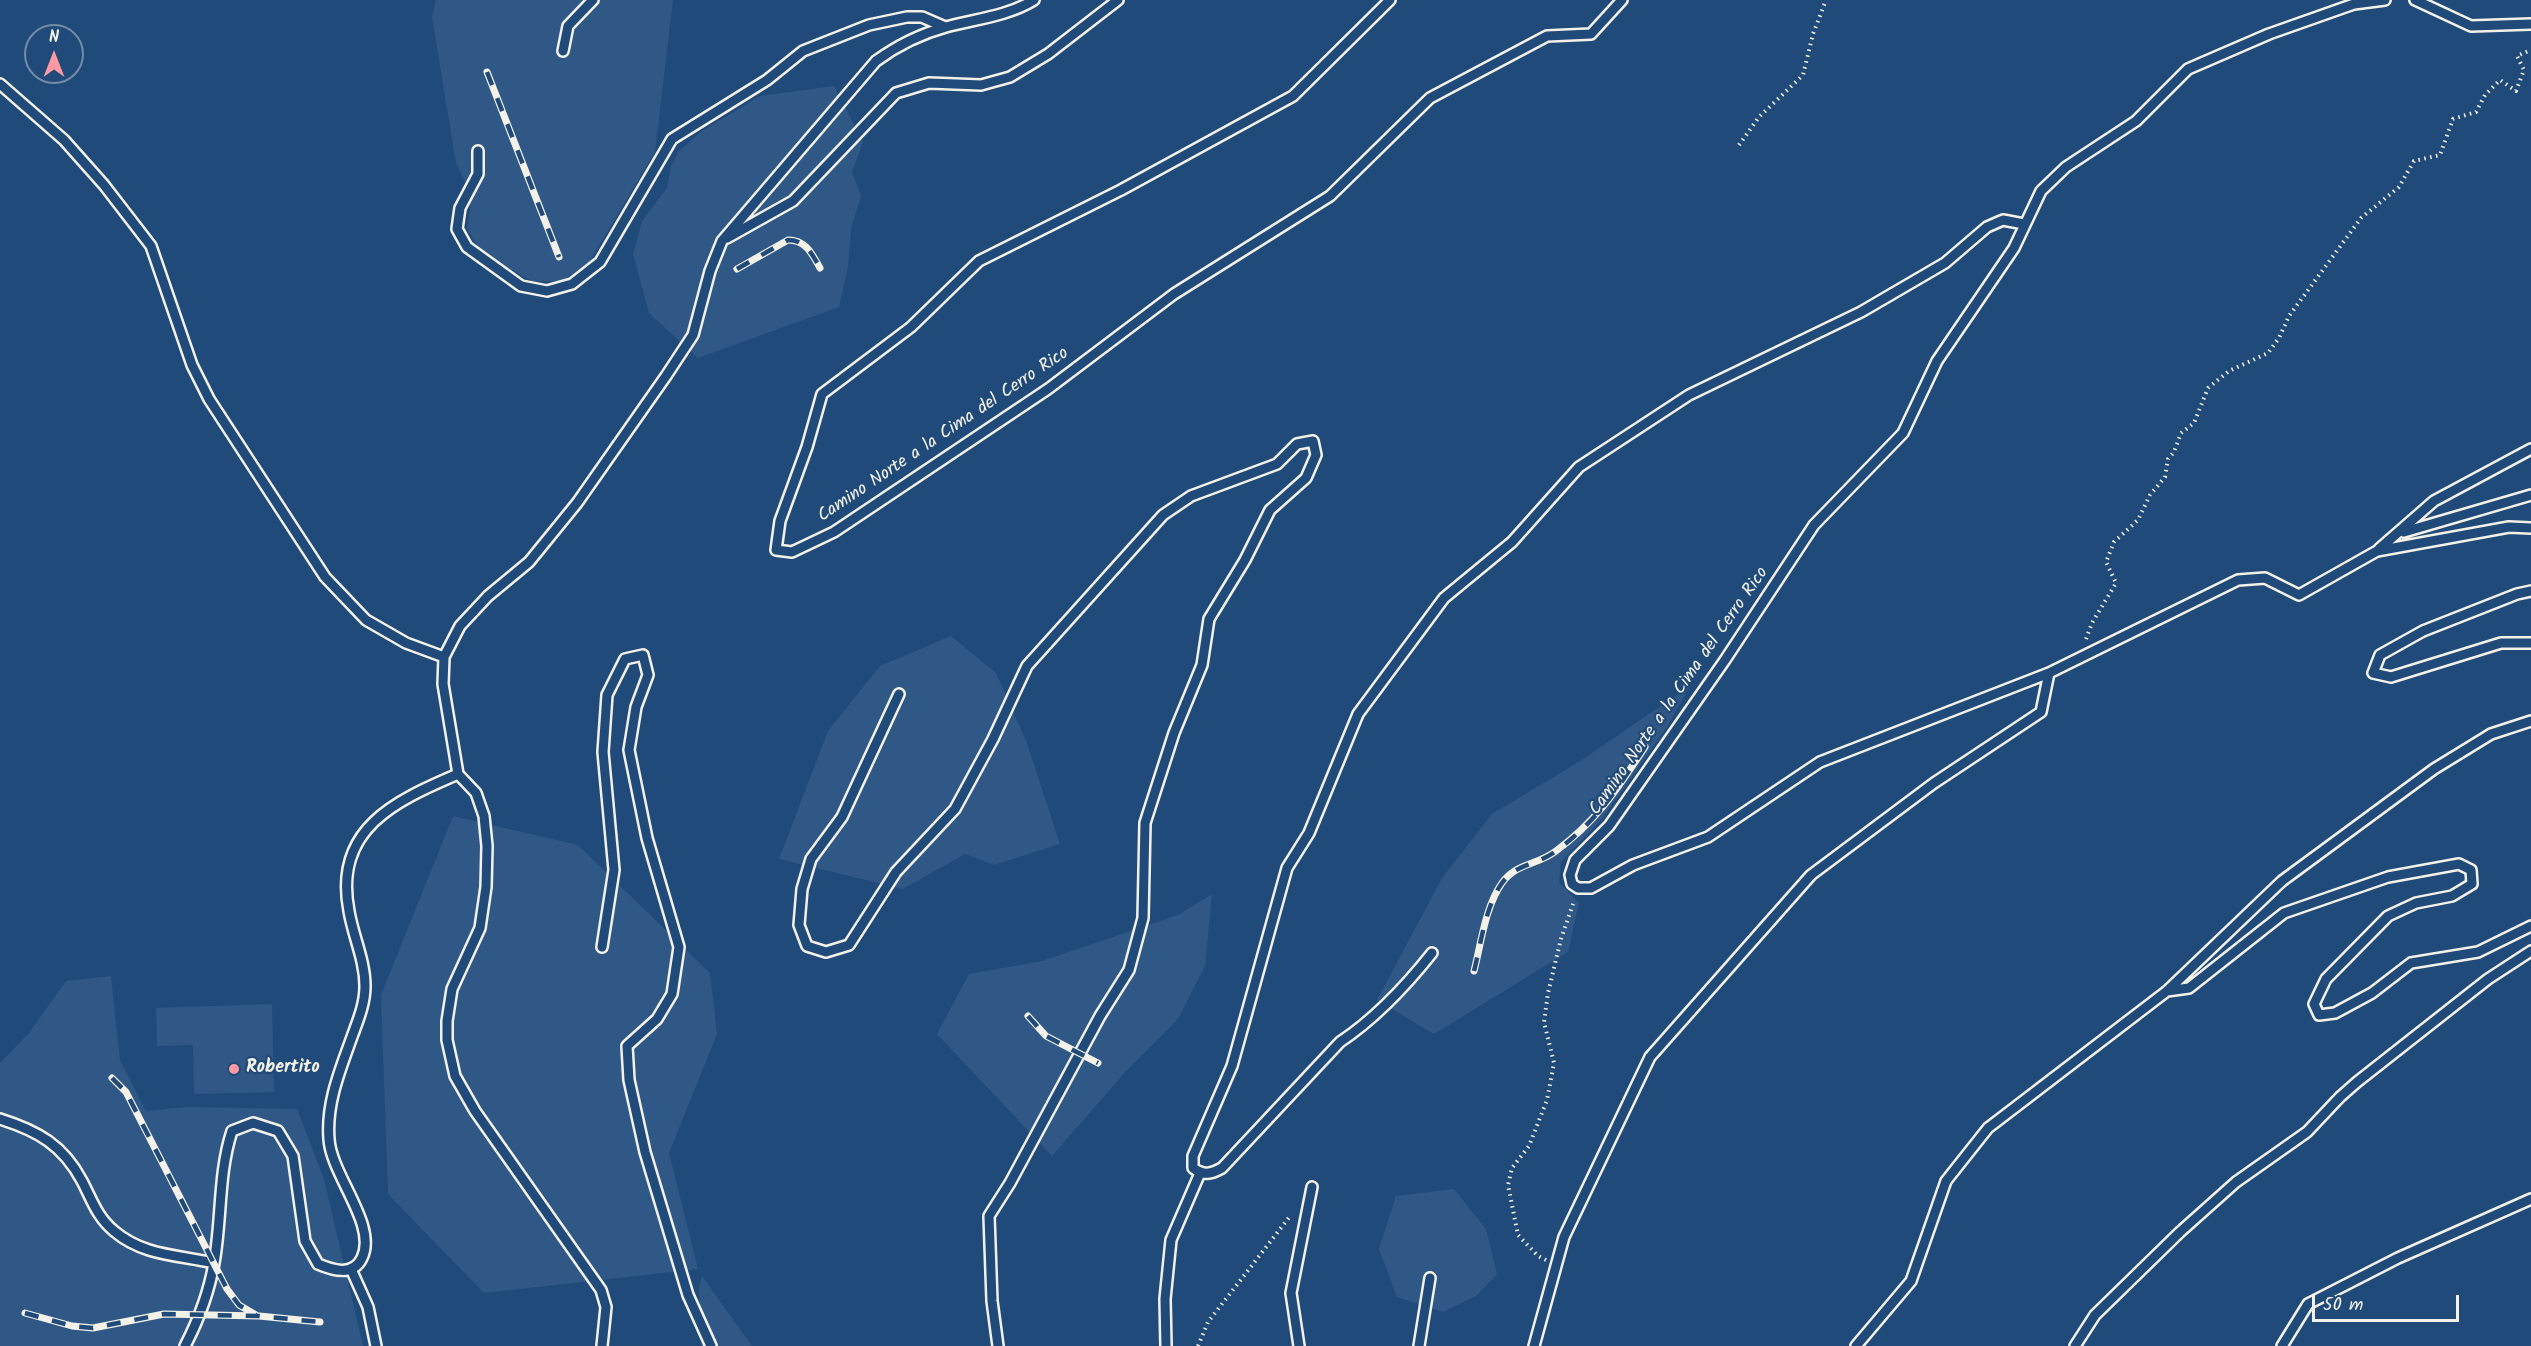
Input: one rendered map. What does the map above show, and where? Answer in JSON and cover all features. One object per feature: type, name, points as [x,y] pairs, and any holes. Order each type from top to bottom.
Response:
[{"type":"lane","points":[[562,51],[568,26],[593,0]]},
{"type":"lane","points":[[602,1346],[606,1307],[601,1290],[475,1111],[455,1076],[447,1040],[447,1021],[452,989],[480,928],[486,886],[487,846],[484,816],[476,793],[458,774],[443,684],[444,657],[460,626],[488,596],[528,562],[577,502],[666,376],[693,335],[710,271],[722,241],[876,61],[901,43],[945,27],[984,19],[1034,0]]},
{"type":"lane","points":[[722,241],[793,201],[896,93],[929,82],[981,86],[1010,77],[1048,54],[1118,0]]},
{"type":"lane","name":"Camino Norte a la Cima del Cerro Rico","points":[[1390,0],[1293,96],[1121,190],[979,261],[911,327],[822,394],[807,447],[780,521],[776,550],[792,552],[834,532],[1048,388],[1174,294],[1330,196],[1430,98],[1547,36],[1591,34],[1622,0]]},
{"type":"lane","name":"Camino Norte a la Cima del Cerro Rico","points":[[1578,888],[1572,884],[1570,875],[1575,860],[1609,826],[1725,660],[1814,525],[1903,433],[1937,361],[2014,248],[2041,191],[2066,167],[2136,121],[2188,69],[2269,34],[2354,4],[2385,0]]},
{"type":"lane","points":[[2415,0],[2470,26],[2531,24]]},
{"type":"lane","points":[[478,151],[478,174],[460,208],[457,229],[466,247],[521,286],[547,291],[572,284],[600,262],[672,139],[767,80],[803,51],[869,25],[907,17],[922,17],[945,27]]},
{"type":"lane","points":[[0,84],[64,140],[104,185],[151,246],[192,365],[209,399],[325,577],[366,620],[406,643],[444,657]]},
{"type":"lane","points":[[1432,953],[1408,983],[1361,1027],[1340,1042],[1222,1168],[1212,1174],[1200,1173],[1193,1168],[1192,1156],[1232,1066],[1287,868],[1308,833],[1358,714],[1444,598],[1512,542],[1579,466],[1689,395],[1861,312],[1945,263],[1987,227],[2003,220],[2024,224]]},
{"type":"lane","points":[[898,694],[842,817],[811,859],[802,889],[799,925],[807,946],[826,952],[849,945],[896,872],[955,809],[993,739],[1026,666],[1163,515],[1191,496],[1277,464],[1297,444],[1313,441],[1316,455],[1306,478],[1270,510],[1245,560],[1209,619],[1202,665],[1174,733],[1145,823],[1143,918],[1129,970],[1100,1016],[1010,1183],[989,1216],[992,1301],[998,1346]]},
{"type":"lane","points":[[2377,551],[2434,501],[2531,449]]},
{"type":"lane","points":[[1578,888],[1591,888],[1634,865],[1708,837],[1820,762],[2049,672],[2238,580],[2265,578],[2299,595],[2377,551],[2408,529],[2531,495]]},
{"type":"lane","points":[[2377,551],[2509,527],[2531,528]]},
{"type":"lane","points":[[2531,591],[2517,594],[2423,631],[2380,655],[2373,673],[2391,677],[2501,643],[2531,643]]},
{"type":"lane","points":[[602,947],[614,870],[603,752],[607,694],[625,659],[643,655],[648,675],[636,707],[628,750],[647,838],[679,947],[672,994],[657,1019],[627,1046],[628,1080],[645,1152],[688,1295],[711,1346]]},
{"type":"lane","points":[[1534,1346],[1564,1237],[1650,1057],[1811,875],[1934,783],[2041,712],[2049,672]]},
{"type":"lane","points":[[1856,1346],[1911,1281],[1946,1180],[1988,1128],[2167,991],[2282,881],[2434,769],[2491,734],[2531,721]]},
{"type":"lane","points":[[185,1346],[201,1315],[214,1263],[224,1153],[232,1131],[253,1123],[278,1131],[292,1156],[305,1241],[318,1264],[336,1271],[351,1269],[361,1260],[365,1243],[362,1222],[332,1161],[328,1138],[335,1085],[363,1006],[365,986],[363,964],[348,909],[347,874],[356,843],[370,823],[394,804],[458,774]]},
{"type":"lane","points":[[2167,991],[2189,988],[2284,914],[2388,878],[2418,871],[2459,864],[2471,870],[2472,884],[2452,896],[2416,903],[2388,916],[2326,979],[2314,1004],[2319,1015],[2335,1014],[2372,993],[2411,963],[2478,952],[2531,926]]},
{"type":"lane","points":[[2075,1346],[2095,1315],[2180,1232],[2236,1182],[2307,1132],[2357,1082],[2488,979],[2531,951]]},
{"type":"lane","points":[[0,1119],[22,1126],[54,1143],[73,1166],[95,1211],[114,1231],[141,1248],[165,1256],[214,1263]]},
{"type":"lane","points":[[1166,1346],[1165,1299],[1171,1239],[1200,1173]]},
{"type":"lane","points":[[1299,1346],[1291,1293],[1312,1187]]},
{"type":"lane","points":[[2282,1346],[2308,1304],[2397,1258],[2531,1199]]},
{"type":"lane","points":[[351,1269],[368,1307],[376,1346]]},
{"type":"lane","points":[[1419,1346],[1430,1278]]},
{"type":"path","points":[[1739,145],[1759,117],[1803,75],[1813,34],[1826,0]]},
{"type":"path","points":[[2079,658],[2092,623],[2116,583],[2106,562],[2114,542],[2138,520],[2150,495],[2165,477],[2168,459],[2174,452],[2181,433],[2194,423],[2208,388],[2229,371],[2268,353],[2279,338],[2289,316],[2361,218],[2399,187],[2414,161],[2440,155],[2453,119],[2476,112],[2485,95],[2500,80],[2516,91],[2524,70],[2517,56],[2531,50]]},
{"type":"path","points":[[1556,1265],[1538,1256],[1518,1235],[1508,1185],[1512,1168],[1529,1146],[1547,1100],[1554,1063],[1544,1022],[1548,993],[1561,939],[1578,888]]},
{"type":"path","points":[[1198,1346],[1208,1322],[1293,1213]]},
{"type":"shaded area","points":[[436,0],[673,0],[655,152],[590,261],[561,282],[532,281],[483,254],[467,229],[472,196],[456,163],[432,17]]},
{"type":"shaded area","points":[[834,86],[863,142],[852,172],[861,196],[851,228],[848,267],[839,307],[698,358],[649,313],[633,254],[642,221],[667,188],[671,166],[678,152],[702,131],[760,96]]},
{"type":"shaded area","points":[[951,636],[996,673],[1027,743],[1060,844],[994,865],[965,854],[903,889],[779,859],[828,731],[880,666]]},
{"type":"shaded area","points":[[1690,686],[1667,727],[1602,819],[1561,862],[1559,882],[1579,903],[1568,952],[1434,1034],[1377,1000],[1442,878],[1492,814],[1582,760]]},
{"type":"shaded area","points":[[453,816],[578,845],[710,973],[717,1034],[669,1153],[698,1269],[484,1293],[388,1194],[381,995]]},
{"type":"shaded area","points":[[1212,894],[1205,966],[1178,1019],[1128,1069],[1052,1156],[937,1034],[969,974],[1042,961],[1178,915]]},
{"type":"shaded area","points":[[111,976],[120,1060],[146,1111],[186,1107],[297,1109],[324,1179],[363,1346],[0,1346],[0,1063],[29,1033],[66,981]]},
{"type":"shaded area","name":"Robertito","points":[[272,1004],[274,1092],[194,1094],[193,1045],[157,1046],[156,1008]]},
{"type":"shaded area","points":[[1454,1189],[1486,1229],[1497,1274],[1476,1296],[1443,1312],[1397,1297],[1379,1249],[1396,1196]]},
{"type":"shaded area","points":[[702,1276],[752,1346],[701,1346],[699,1288]]},
{"type":"railway","points":[[487,72],[559,257]]},
{"type":"railway","points":[[737,269],[788,240],[804,245],[820,268]]},
{"type":"railway","points":[[1474,971],[1491,903],[1502,883],[1520,868],[1549,856],[1584,828],[1616,790],[1645,747]]},
{"type":"railway","points":[[1028,1016],[1046,1036],[1098,1063]]},
{"type":"railway","points":[[112,1078],[126,1092],[227,1289],[239,1305],[256,1315]]},
{"type":"railway","points":[[25,1313],[72,1326],[93,1328],[164,1314],[259,1316],[320,1322]]},
{"type":"place","name":"Robertito","points":[[234,1069]]}]
